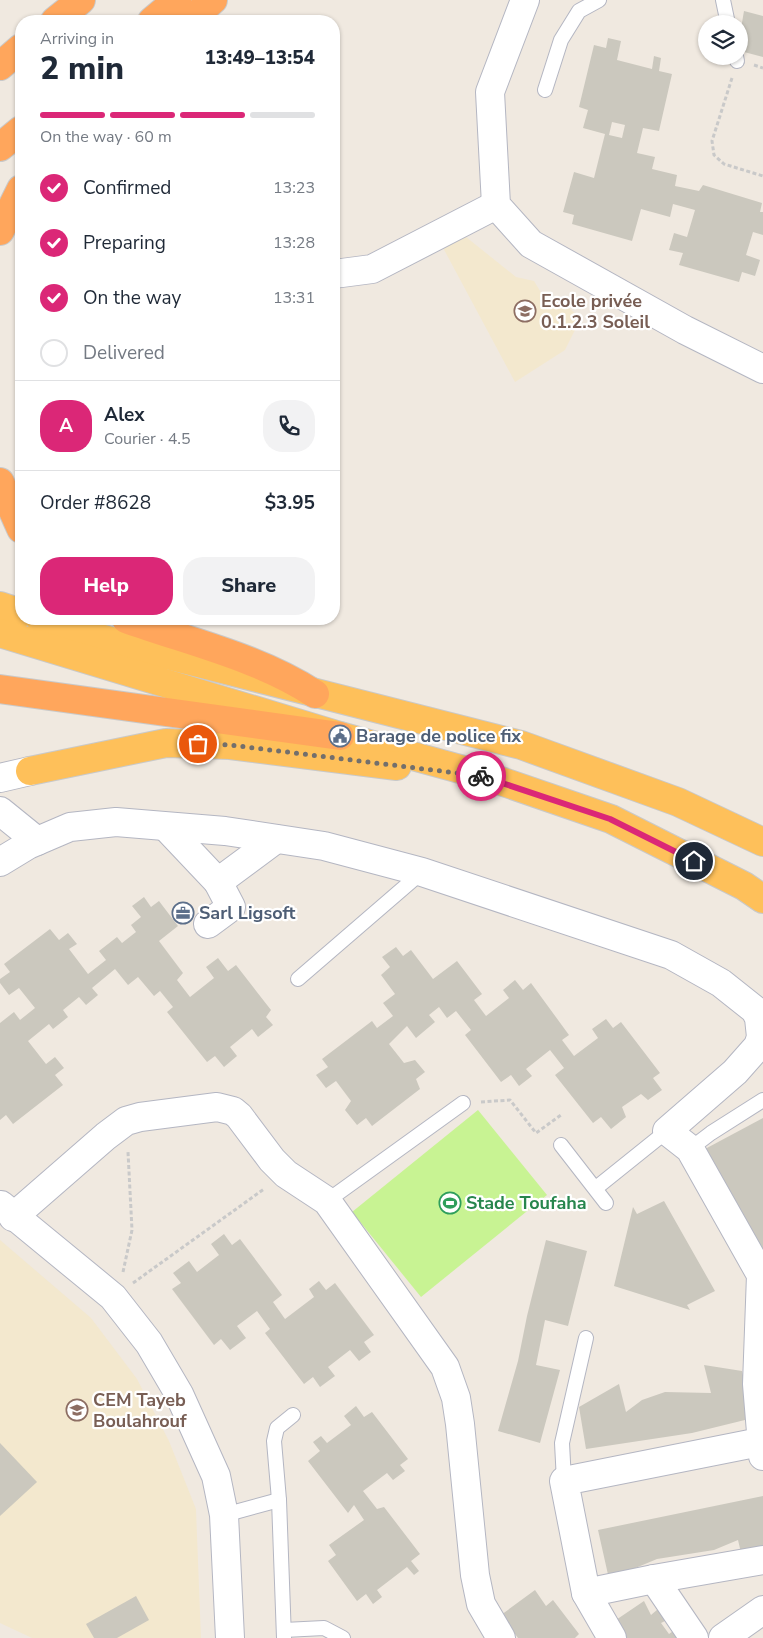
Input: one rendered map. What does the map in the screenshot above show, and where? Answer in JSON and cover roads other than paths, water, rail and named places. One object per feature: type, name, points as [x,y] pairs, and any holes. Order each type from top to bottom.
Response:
[{"type":"highway","points":[[62,15],[81,0]]},
{"type":"highway","points":[[159,15],[177,0]]},
{"type":"highway","points":[[196,15],[213,0]]},
{"type":"highway","points":[[0,66],[15,53]]},
{"type":"highway","points":[[0,147],[15,135]]},
{"type":"highway","points":[[0,231],[15,201]]},
{"type":"highway","points":[[0,482],[15,516]]},
{"type":"highway","points":[[0,606],[15,610]]},
{"type":"highway","points":[[58,625],[92,636],[315,694],[521,745],[678,802],[763,842]]},
{"type":"highway","points":[[143,625],[267,668],[291,678],[315,694]]},
{"type":"highway","points":[[0,633],[340,736],[489,777],[610,819],[744,886],[763,899]]},
{"type":"highway","points":[[0,689],[340,736]]},
{"type":"highway","points":[[30,771],[166,743],[230,745],[489,777]]},
{"type":"street","points":[[525,0],[490,92],[496,205],[531,244],[685,330],[763,369]]},
{"type":"street","points":[[340,273],[372,269],[496,205]]},
{"type":"street","points":[[0,778],[30,771]]},
{"type":"street","points":[[0,811],[37,842]]},
{"type":"street","points":[[0,862],[70,827],[116,822],[224,831],[324,846],[422,872],[671,955],[721,983],[755,1010],[761,1028],[758,1046],[735,1072],[666,1131],[690,1150],[762,1277],[757,1384],[762,1449],[564,1481],[586,1594],[612,1638]]},
{"type":"street","points":[[166,827],[218,882],[231,907],[208,924]]},
{"type":"street","points":[[218,882],[276,839]]},
{"type":"street","points":[[230,1638],[224,1515],[216,1476],[179,1394],[149,1343],[113,1297],[6,1211],[126,1121],[171,1113],[225,1108],[239,1116],[272,1160],[286,1174],[327,1201],[445,1367],[456,1398],[460,1424],[475,1575],[481,1604],[501,1638]]},
{"type":"street","points":[[586,1594],[654,1579],[763,1560]]},
{"type":"street","points":[[654,1579],[694,1638]]},
{"type":"street","points":[[723,1638],[763,1610]]},
{"type":"lane","points":[[544,90],[561,40],[579,12],[599,0]]},
{"type":"lane","points":[[723,0],[726,15]]},
{"type":"lane","points":[[298,979],[422,872]]},
{"type":"lane","points":[[690,1150],[712,1132],[763,1100]]},
{"type":"lane","points":[[327,1201],[463,1103]]},
{"type":"lane","points":[[596,1188],[666,1131]]},
{"type":"lane","points":[[561,1145],[606,1203]]},
{"type":"lane","points":[[564,1481],[562,1443],[586,1338]]},
{"type":"lane","points":[[293,1415],[277,1428],[274,1440],[279,1500],[284,1634],[324,1628],[343,1638]]},
{"type":"lane","points":[[224,1515],[279,1500]]},
{"type":"place","name":"Ecole privée 0.1.2.3 Soleil","points":[[525,311]]},
{"type":"place","name":"Barage de police fix","points":[[340,736]]},
{"type":"place","name":"Sarl Ligsoft","points":[[183,913]]},
{"type":"place","name":"Stade Toufaha","points":[[450,1203]]},
{"type":"place","name":"CEM Tayeb Boulahrouf","points":[[77,1410]]}]
